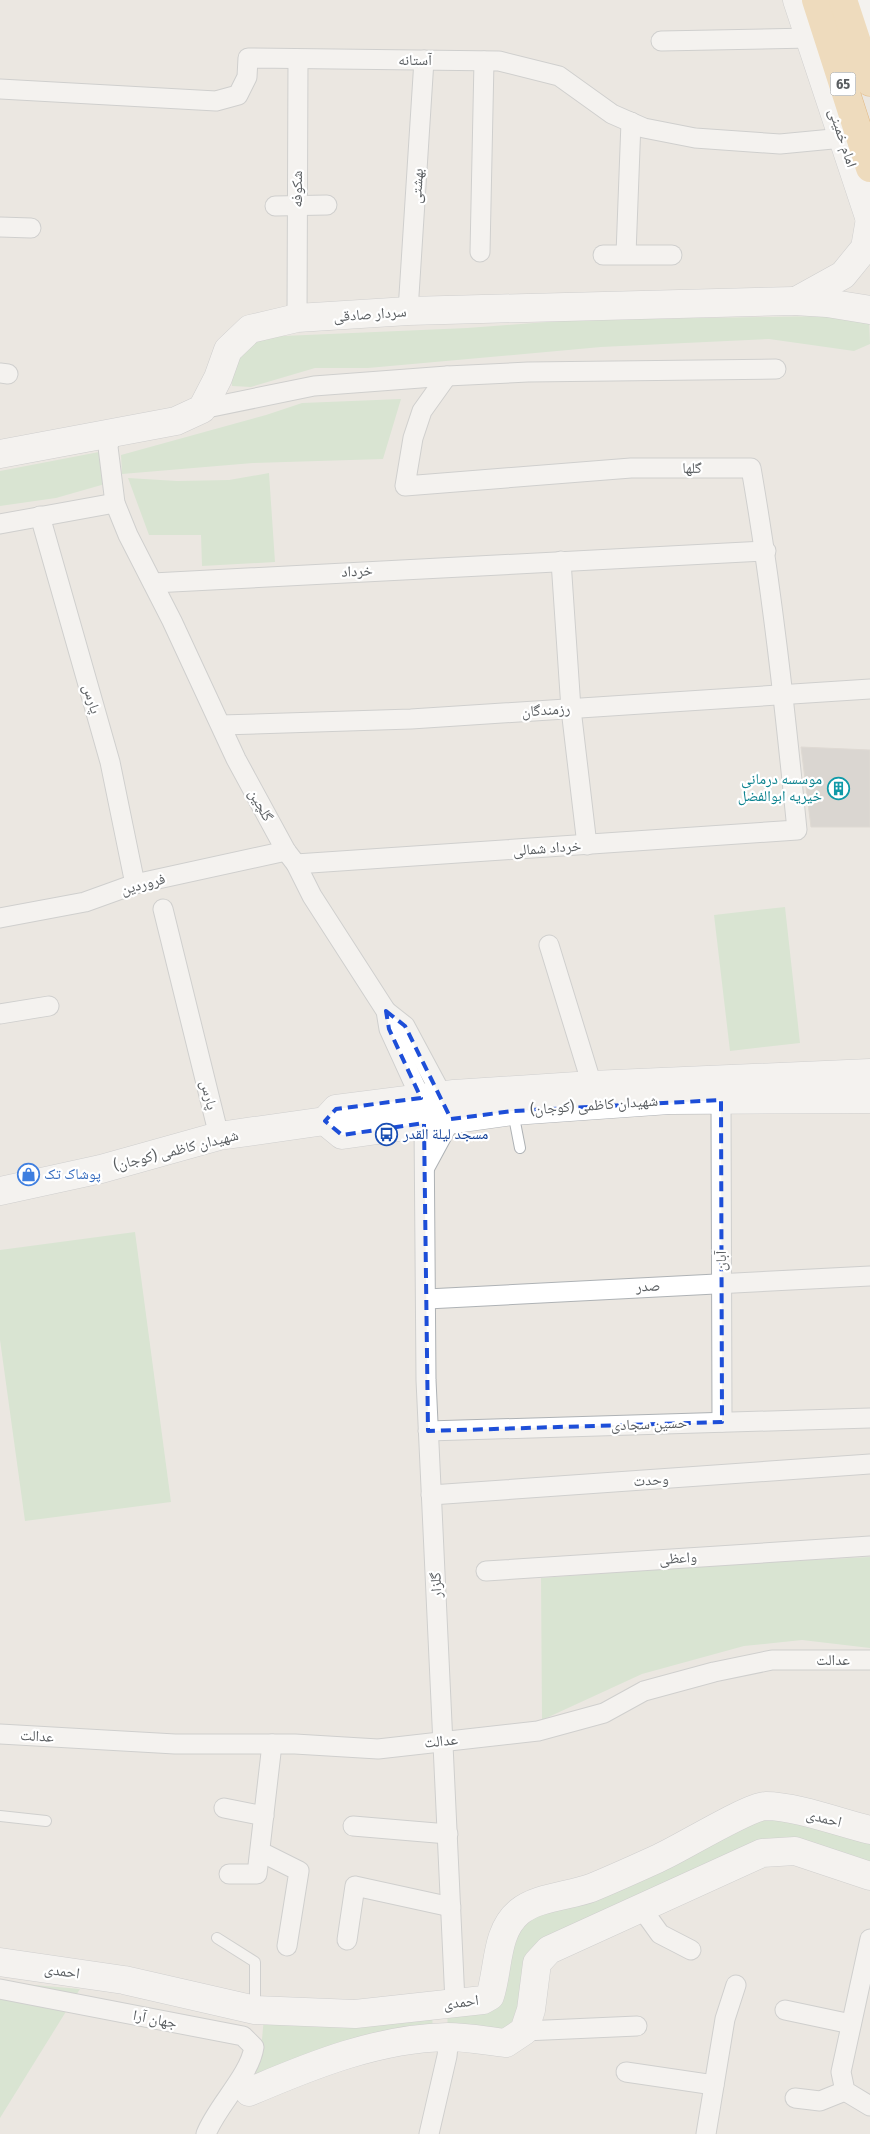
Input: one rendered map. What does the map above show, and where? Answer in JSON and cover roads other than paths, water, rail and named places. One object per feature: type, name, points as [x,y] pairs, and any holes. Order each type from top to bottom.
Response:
[{"type":"highway","name":"65","points":[[816,0],[870,168]]},
{"type":"highway","name":"65","points":[[843,0],[870,82]]},
{"type":"street","name":"امام خمینی","points":[[797,0],[870,219]]},
{"type":"street","points":[[860,0],[870,32]]},
{"type":"street","points":[[661,41],[810,38]]},
{"type":"street","name":"آستانه","points":[[0,89],[216,101],[238,96],[247,77],[248,58],[500,61],[558,76],[612,114],[644,128],[695,138],[780,144],[843,138]]},
{"type":"street","name":"شکوفه","points":[[296,318],[298,59]]},
{"type":"street","name":"بهشتی","points":[[408,311],[424,60]]},
{"type":"street","points":[[480,252],[484,61]]},
{"type":"street","points":[[626,254],[631,122]]},
{"type":"street","points":[[275,206],[327,205]]},
{"type":"street","points":[[794,302],[843,275],[865,248],[870,219]]},
{"type":"street","points":[[0,227],[31,228]]},
{"type":"street","points":[[603,255],[672,255]]},
{"type":"street","name":"سردار صادقی","points":[[202,410],[218,378],[228,350],[250,329],[296,318],[408,311],[794,302],[827,303],[870,310]]},
{"type":"street","points":[[0,454],[176,421],[202,410],[314,386],[528,372],[776,369]]},
{"type":"street","name":"گلها","points":[[447,376],[422,412],[413,438],[405,486],[631,468],[751,468],[766,551],[784,693],[797,830]]},
{"type":"street","name":"گلچین","points":[[111,434],[108,446],[115,503],[128,535],[221,725],[312,896],[386,1011],[405,1026],[435,1109]]},
{"type":"street","points":[[0,524],[115,503]]},
{"type":"street","name":"پارس","points":[[40,516],[110,762],[135,884]]},
{"type":"street","name":"خرداد","points":[[153,583],[766,551]]},
{"type":"street","points":[[562,561],[571,709],[587,845]]},
{"type":"street","name":"رزمندگان","points":[[221,725],[411,719],[784,693],[870,689]]},
{"type":"street","name":"خرداد شمالی","points":[[291,857],[587,845],[797,830]]},
{"type":"street","name":"فروردین","points":[[0,918],[85,902],[135,884],[291,857]]},
{"type":"street","name":"پارس","points":[[163,909],[219,1136]]},
{"type":"street","points":[[549,945],[592,1085]]},
{"type":"street","points":[[0,1014],[49,1006]]},
{"type":"street","name":"شهیدان کاظمی (کوجان)","points":[[0,1191],[101,1169],[219,1136],[325,1120],[342,1135],[435,1109],[592,1085],[870,1072]]},
{"type":"street","name":"شهیدان کاظمی (کوجان)","points":[[435,1109],[513,1110],[669,1100],[870,1099]]},
{"type":"street","name":"آبان","points":[[721,1100],[720,1282],[722,1422]]},
{"type":"street","points":[[424,1168],[435,1109]]},
{"type":"street","name":"گلزار","points":[[435,1109],[424,1168],[427,1299],[426,1380],[455,2002]]},
{"type":"street","name":"صدر","points":[[427,1299],[720,1282],[870,1276]]},
{"type":"street","name":"حسین سجادی","points":[[428,1431],[870,1418]]},
{"type":"street","name":"وحدت","points":[[431,1495],[870,1464]]},
{"type":"street","name":"واعظی","points":[[486,1571],[870,1546]]},
{"type":"street","name":"عدالت","points":[[0,1734],[175,1744],[272,1744],[378,1749],[538,1732],[604,1713],[644,1691],[714,1672],[772,1660],[870,1660]]},
{"type":"street","points":[[229,1874],[257,1874],[272,1744]]},
{"type":"street","name":"احمدی","points":[[0,1962],[124,1980],[255,2010],[355,2014],[483,2000],[490,1996],[504,1930],[520,1912],[539,1903],[590,1888],[658,1859],[742,1815],[765,1806],[870,1830]]},
{"type":"street","points":[[224,1808],[264,1816]]},
{"type":"street","points":[[353,1826],[448,1834]]},
{"type":"street","points":[[524,2030],[531,2010],[537,1963],[549,1950],[762,1853],[795,1851],[870,1876]]},
{"type":"street","points":[[260,1852],[299,1871],[287,1946]]},
{"type":"street","points":[[347,1940],[356,1886],[451,1907]]},
{"type":"street","points":[[642,1909],[660,1934],[691,1950]]},
{"type":"street","points":[[870,1939],[868,1960],[851,2024],[841,2072],[845,2091],[870,2106]]},
{"type":"street","points":[[706,2134],[725,2019],[736,1985]]},
{"type":"street","name":"جهان آرا","points":[[0,1989],[243,2036],[254,2047],[252,2060],[239,2092]]},
{"type":"street","points":[[429,2134],[447,2056],[455,2002]]},
{"type":"street","points":[[785,2010],[851,2024]]},
{"type":"street","points":[[206,2134],[239,2092],[380,2045],[449,2037],[506,2043],[524,2030],[637,2026]]},
{"type":"street","points":[[626,2072],[714,2085]]},
{"type":"street","points":[[795,2098],[820,2101],[845,2091]]},
{"type":"street","points":[[219,2134],[238,2102],[239,2092]]},
{"type":"lane","points":[[513,1110],[520,1148]]},
{"type":"lane","points":[[0,1816],[46,1822]]},
{"type":"lane","points":[[217,1938],[255,1962],[255,2010]]},
{"type":"place","name":"موسسه درمانی خیریه ابوالفضل","points":[[838,788]]},
{"type":"place","name":"مسجد لیلة القدر","points":[[387,1134]]},
{"type":"place","name":"پوشاک تک","points":[[28,1174]]}]
